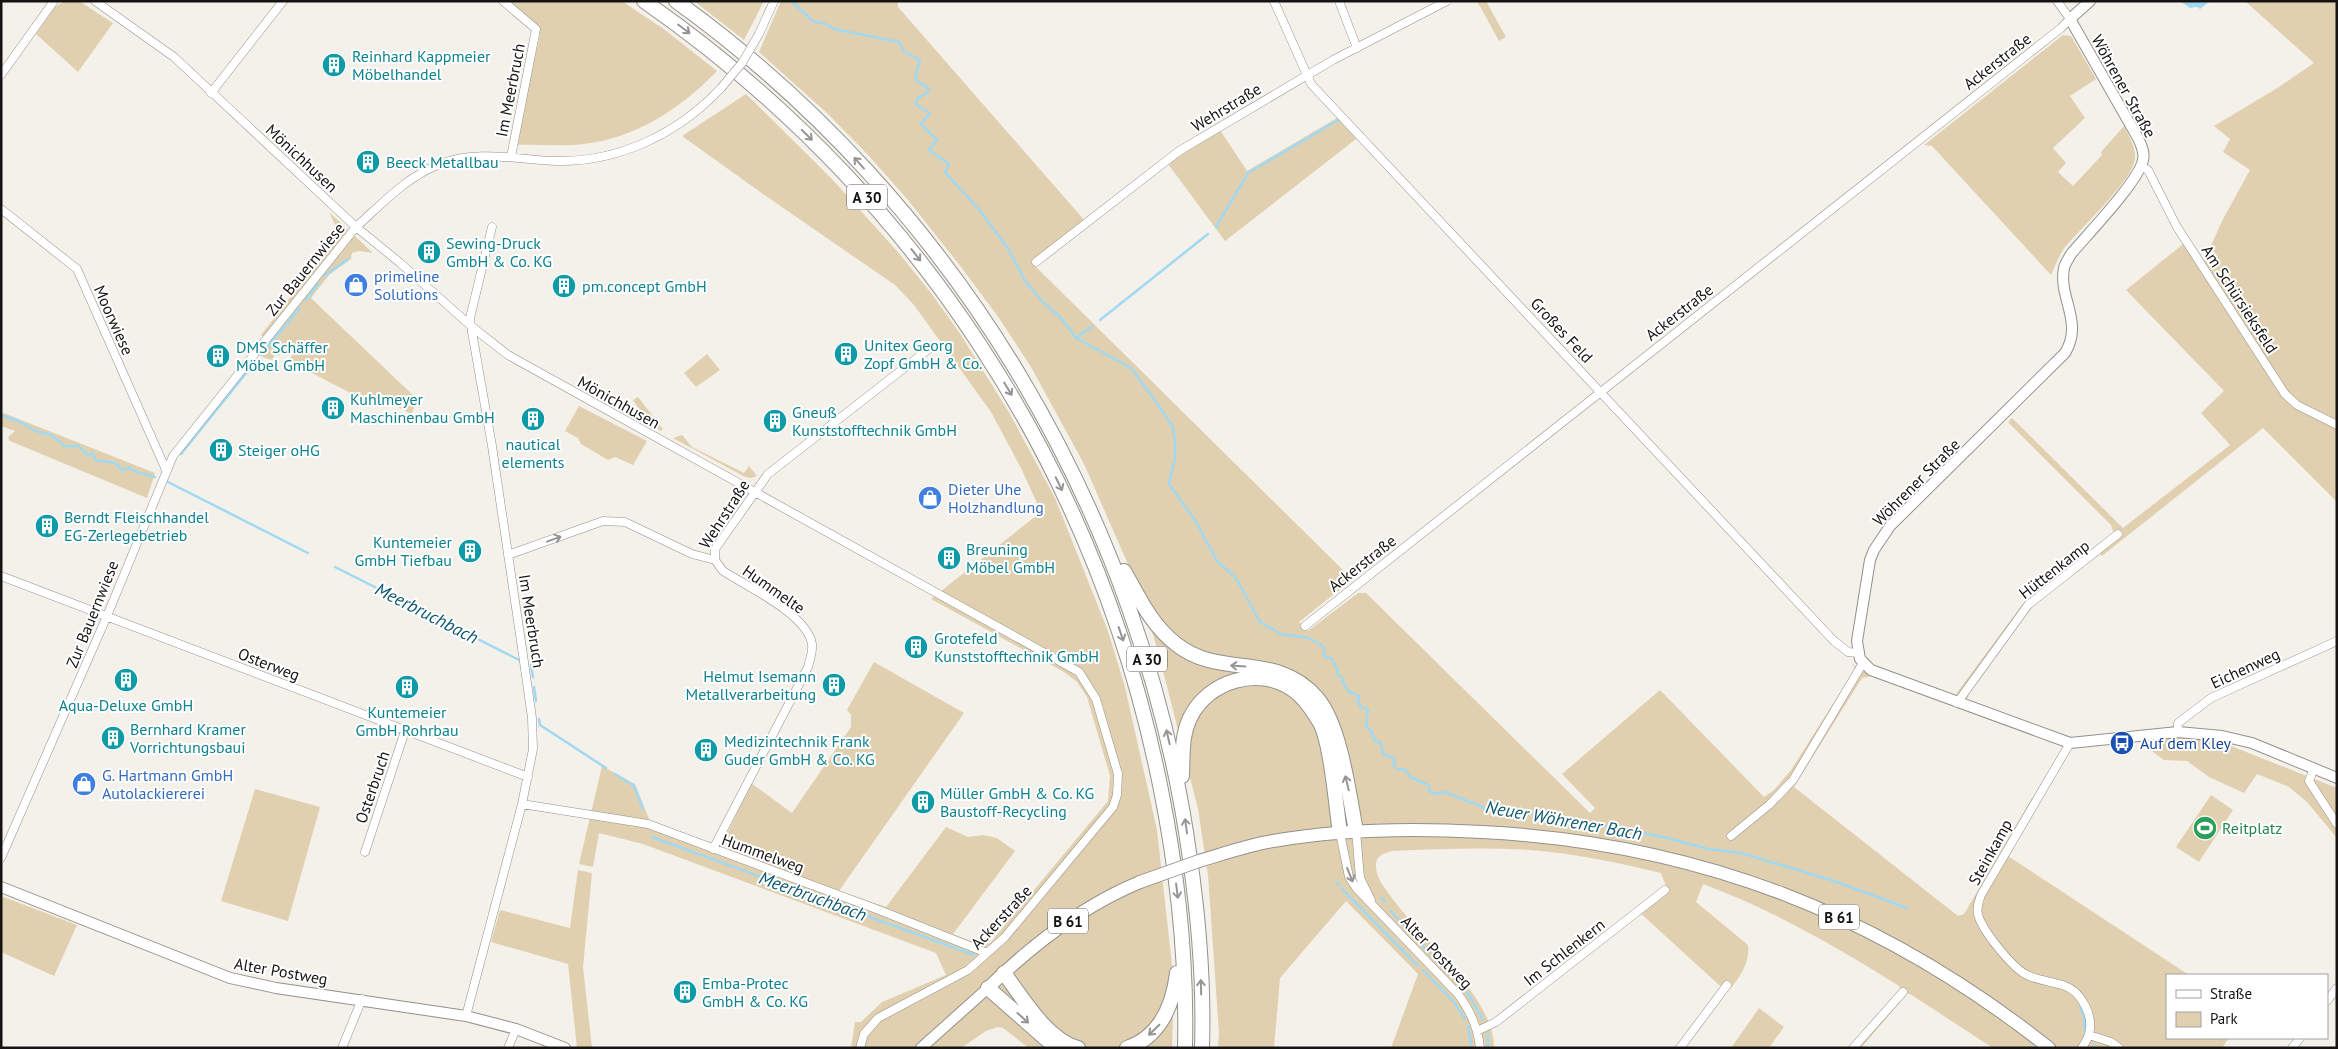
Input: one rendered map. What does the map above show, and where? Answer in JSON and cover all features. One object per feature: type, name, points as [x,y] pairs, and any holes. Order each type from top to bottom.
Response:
[{"type":"highway","name":"A 30","points":[[644,1],[718,55],[748,80],[840,167],[910,248],[939,285],[993,364],[1025,417],[1083,534],[1105,587],[1133,671],[1150,736],[1169,833],[1181,935],[1185,1048]]},
{"type":"highway","name":"A 30","points":[[676,1],[765,71],[807,109],[853,155],[924,235],[969,296],[1043,413],[1096,522],[1127,596],[1151,672],[1182,802],[1197,908],[1201,964],[1202,1048]]},
{"type":"highway","points":[[1096,522],[1155,626],[1177,646],[1217,664],[1257,666],[1291,676],[1318,699],[1334,732],[1356,831]]},
{"type":"highway","points":[[1182,802],[1183,736],[1191,716],[1204,698],[1223,685],[1239,679],[1263,678],[1292,688],[1303,698],[1320,723],[1325,739],[1340,833]]},
{"type":"highway","points":[[1127,1048],[1142,1041],[1159,1025],[1170,1007],[1175,989],[1181,935]]},
{"type":"highway","points":[[1004,973],[1053,1034],[1071,1046],[1078,1048]]},
{"type":"highway","points":[[988,988],[1057,1048]]},
{"type":"main road","name":"B 61","points":[[988,988],[1034,946],[1068,921],[1117,892],[1140,882],[1234,850],[1273,841],[1356,831],[1433,829],[1536,834],[1602,843],[1695,864],[1754,882],[1813,905],[1903,948],[1973,991],[2049,1048]]},
{"type":"street","points":[[1,75],[54,1]]},
{"type":"street","name":"Mönichhusen","points":[[95,1],[174,57],[356,227],[399,262],[470,326],[508,355],[1078,672],[1096,699],[1118,774],[1117,795]]},
{"type":"street","points":[[212,93],[283,1]]},
{"type":"street","name":"Im Meerbruch","points":[[503,1],[536,29],[511,157]]},
{"type":"street","name":"Zur Bauernwiese","points":[[1,858],[107,616],[172,456],[356,227],[378,204],[406,183],[441,164],[476,156],[556,161],[579,160],[630,149],[654,139],[688,119],[721,88],[742,63],[759,34],[774,1]]},
{"type":"street","name":"Großes Feld","points":[[1274,1],[1311,84],[1602,391],[1834,641],[1848,652],[1861,658]]},
{"type":"street","points":[[1339,1],[1357,48]]},
{"type":"street","name":"Wehrstraße","points":[[1036,262],[1164,161],[1306,75],[1447,1]]},
{"type":"street","name":"Wöhrener Straße","points":[[1861,658],[1857,640],[1870,560],[1880,539],[1890,526],[2065,354],[2073,336],[2071,314],[2063,278],[2064,267],[2071,254],[2131,183],[2142,166],[2144,158],[2138,138],[2070,19],[2057,1]]},
{"type":"street","points":[[2070,19],[2090,1]]},
{"type":"street","name":"Ackerstraße","points":[[1305,626],[2070,19]]},
{"type":"street","name":"Am Schürsieksfeld","points":[[2142,166],[2148,170],[2177,227],[2286,394],[2296,404],[2337,424]]},
{"type":"street","name":"Moorwiese","points":[[1,209],[77,269],[166,470]]},
{"type":"street","name":"Im Meerbruch","points":[[466,1016],[522,804],[533,750],[532,718],[508,555],[474,340],[470,326],[470,318],[492,227]]},
{"type":"street","name":"Wehrstraße","points":[[508,555],[603,521],[614,520],[625,522],[692,554],[715,560],[715,549],[768,474],[930,348]]},
{"type":"street","name":"Hüttenkamp","points":[[1957,702],[2028,605],[2118,534]]},
{"type":"street","name":"Hummelte","points":[[713,849],[808,667],[812,644],[809,635],[797,618],[723,571],[715,560]]},
{"type":"street","name":"Osterweg","points":[[1,576],[528,777]]},
{"type":"street","name":"Eichenweg","points":[[2178,732],[2178,723],[2212,698],[2337,641]]},
{"type":"street","points":[[1730,836],[1769,805],[1793,780],[1861,658],[1871,670],[2070,743],[2178,732],[2222,736],[2252,743],[2337,778]]},
{"type":"street","name":"Osterbruch","points":[[365,852],[405,731]]},
{"type":"street","name":"Steinkamp","points":[[2070,743],[1982,895],[1977,907],[1978,915],[1994,942],[2013,965],[2025,974],[2068,987],[2078,995],[2088,1015],[2089,1035]]},
{"type":"street","points":[[2314,768],[2309,781],[2337,824]]},
{"type":"street","name":"Ackerstraße","points":[[860,1048],[864,1034],[878,1018],[968,970],[1005,937],[1113,807],[1117,795]]},
{"type":"street","name":"Hummelweg","points":[[522,804],[648,824],[988,953]]},
{"type":"street","name":"Alter Postweg","points":[[1356,831],[1360,878],[1376,908]]},
{"type":"street","name":"Alter Postweg","points":[[1340,833],[1349,876],[1357,889],[1468,1006],[1477,1031],[1480,1048]]},
{"type":"street","name":"Alter Postweg","points":[[1,887],[230,978],[276,988],[362,999],[466,1016],[516,1029],[565,1048]]},
{"type":"street","name":"Im Schlenkern","points":[[1477,1031],[1496,1022],[1665,890]]},
{"type":"street","points":[[1680,1048],[1727,984]]},
{"type":"street","points":[[921,1048],[988,988]]},
{"type":"street","points":[[2328,1000],[2337,988]]},
{"type":"street","points":[[1853,1048],[1903,992]]},
{"type":"street","points":[[342,1048],[362,999]]},
{"type":"street","points":[[508,1048],[516,1029]]},
{"type":"street","points":[[2083,1046],[2089,1035],[2111,1042],[2119,1048]]},
{"type":"green space","points":[[65,1],[79,1],[113,23],[78,72],[36,34],[55,7]]},
{"type":"green space","points":[[498,1],[622,1],[665,30],[717,71],[673,109],[656,120],[621,136],[575,145],[518,145],[524,103],[540,35]]},
{"type":"green space","points":[[694,1],[764,1],[744,40]]},
{"type":"green space","points":[[781,1],[898,1],[898,7],[1085,221],[1032,263],[1348,575],[1348,583],[1299,622],[1308,631],[1358,593],[1366,593],[1590,813],[1595,808],[1562,774],[1660,690],[1764,797],[1774,790],[1791,770],[1855,669],[1852,664],[1871,676],[1862,678],[1794,787],[1958,916],[1964,914],[2032,798],[2038,802],[2008,856],[2187,974],[2166,974],[2166,1039],[2228,1039],[2222,1048],[1993,1048],[1910,994],[1907,994],[1861,1048],[1848,1048],[1900,989],[1899,986],[1804,930],[1754,905],[1703,884],[1696,902],[1748,945],[1746,963],[1735,983],[1731,988],[1719,985],[1637,910],[1666,886],[1661,873],[1563,853],[1478,848],[1392,851],[1378,858],[1376,868],[1380,880],[1392,898],[1470,989],[1483,1009],[1491,1029],[1494,1048],[1391,1048],[1418,974],[1346,901],[1280,978],[1274,1048],[1218,1048],[1219,1033],[1208,875],[1198,809],[1158,651],[1138,587],[1084,464],[1031,367],[999,318],[961,267],[908,200],[869,156],[827,113],[759,52]]},
{"type":"green space","points":[[1477,1],[1486,1],[1506,37],[1499,41]]},
{"type":"green space","points":[[2245,1],[2337,1],[2337,502],[2263,428],[2102,556],[2100,554],[2029,609],[1969,691],[1968,698],[1956,694],[2022,605],[2114,534],[2111,525],[2008,422],[2012,418],[2123,528],[2230,445],[2201,413],[2224,391],[2126,290],[2182,245],[2187,237],[2204,261],[2222,221],[2250,170],[2223,152],[2230,139],[2214,126],[2279,87],[2314,63]]},
{"type":"green space","points":[[2063,35],[2071,36],[2096,79],[2070,96],[2085,118],[2053,148],[2066,163],[2058,172],[2073,186],[2102,155],[2101,152],[2124,126],[2133,146],[2135,159],[2132,169],[2125,180],[2063,250],[2051,275],[1932,146],[1924,145]]},
{"type":"green space","points":[[746,94],[831,178],[898,252],[931,293],[961,335],[1010,414],[1055,498],[1108,631],[1125,687],[1157,830],[1174,983],[1172,1048],[1029,1048],[1003,1028],[998,1027],[986,1031],[961,1048],[851,1048],[855,1022],[861,1022],[882,1002],[946,975],[936,953],[643,844],[599,833],[593,867],[579,864],[602,766],[635,784],[651,824],[728,851],[725,838],[751,783],[792,813],[851,727],[851,715],[847,710],[874,662],[964,713],[839,891],[886,907],[946,827],[968,837],[983,835],[997,838],[1015,851],[953,934],[981,945],[990,943],[1108,801],[1110,776],[1087,697],[1077,682],[1064,672],[931,599],[1041,512],[1021,468],[991,412],[914,305],[895,285],[682,136]]},
{"type":"green space","points":[[1337,118],[1356,139],[1225,241],[1168,164],[1220,130],[1247,171]]},
{"type":"green space","points":[[329,212],[373,253],[359,251],[352,253],[351,259],[329,275],[311,298],[418,400],[411,414],[377,396],[362,399],[289,361],[294,351],[285,344],[279,356],[275,354],[272,360],[261,355],[259,351],[268,340],[261,335],[328,248],[335,225]]},
{"type":"green space","points":[[707,354],[720,370],[696,387],[684,373]]},
{"type":"green space","points":[[638,397],[663,429],[661,431],[623,411],[628,405],[634,413],[639,409],[633,400]]},
{"type":"green space","points":[[579,406],[647,441],[633,465],[615,457],[608,460],[581,444],[578,438],[565,431]]},
{"type":"green space","points":[[1,412],[155,473],[147,498],[10,441],[8,437],[15,431],[1,426]]},
{"type":"green space","points":[[682,435],[692,447],[744,473],[749,466],[757,476],[745,477],[673,438]]},
{"type":"green space","points":[[2186,737],[2221,742],[2337,788],[2337,838],[2307,802],[2289,787],[2257,774],[2244,793],[2209,777],[2187,761],[2164,760],[2138,741]]},
{"type":"green space","points":[[255,789],[320,807],[288,921],[221,901]]},
{"type":"green space","name":"Reitplatz","points":[[2211,795],[2233,810],[2199,862],[2176,847]]},
{"type":"green space","points":[[578,870],[592,873],[583,967],[592,1048],[577,1048],[568,964],[491,942],[500,910],[570,928]]},
{"type":"green space","points":[[1,896],[77,925],[54,976],[1,952]]},
{"type":"green space","points":[[1759,1008],[1784,1027],[1769,1048],[1731,1048]]},
{"type":"water","points":[[2180,1],[2210,1],[2200,9],[2197,7],[2190,8]]},
{"type":"waterway","name":"Neuer Wöhrener Bach","points":[[791,1],[814,22],[824,23],[834,29],[899,42],[904,52],[920,60],[916,79],[927,87],[929,91],[917,99],[916,105],[930,113],[921,124],[937,140],[929,150],[949,164],[945,172],[981,212],[1009,250],[1025,281],[1043,302],[1061,318],[1076,338],[1131,368],[1172,425],[1175,440],[1175,457],[1169,484],[1195,520],[1217,561],[1236,578],[1260,622],[1281,634],[1308,638],[1323,646],[1325,657],[1332,659],[1337,668],[1337,675],[1344,679],[1343,683],[1349,692],[1359,696],[1358,702],[1361,707],[1368,709],[1366,726],[1372,732],[1375,741],[1381,743],[1383,754],[1394,758],[1394,766],[1397,769],[1406,770],[1410,777],[1428,785],[1430,792],[1438,794],[1445,792],[1485,808],[1548,815],[1663,837],[1709,849],[1741,853],[1834,881],[1907,908]]},
{"type":"waterway","points":[[1216,227],[1248,173],[1338,120]]},
{"type":"waterway","points":[[1100,320],[1208,234]]},
{"type":"waterway","points":[[324,276],[348,259]]},
{"type":"waterway","points":[[306,300],[318,284]]},
{"type":"waterway","points":[[261,355],[300,308]]},
{"type":"waterway","points":[[1076,338],[1093,326]]},
{"type":"waterway","points":[[181,454],[251,367]]},
{"type":"waterway","name":"Meerbruchbach","points":[[1,415],[21,422],[35,431],[51,435],[65,446],[78,446],[88,455],[93,453],[95,460],[115,463],[122,470],[130,468],[136,472],[155,477]]},
{"type":"waterway","name":"Meerbruchbach","points":[[168,482],[308,553]]},
{"type":"waterway","name":"Meerbruchbach","points":[[335,567],[519,660]]},
{"type":"waterway","name":"Meerbruchbach","points":[[531,665],[533,677]]},
{"type":"waterway","name":"Meerbruchbach","points":[[534,687],[536,701]]},
{"type":"waterway","name":"Meerbruchbach","points":[[539,719],[540,725],[606,768]]},
{"type":"waterway","name":"Meerbruchbach","points":[[615,774],[634,786],[643,809]]},
{"type":"waterway","name":"Meerbruchbach","points":[[652,837],[974,955]]},
{"type":"waterway","points":[[1342,889],[1417,965]]},
{"type":"waterway","points":[[1382,898],[1385,902]]},
{"type":"waterway","points":[[1391,911],[1429,953]]},
{"type":"waterway","points":[[1436,960],[1466,990],[1483,1020]]},
{"type":"waterway","points":[[1423,970],[1454,1002],[1465,1019]]},
{"type":"waterway","points":[[2080,1007],[2084,1016],[2085,1033]]},
{"type":"waterway","points":[[1468,1026],[1472,1048]]},
{"type":"waterway","points":[[1488,1034],[1488,1048]]},
{"type":"place","name":"Reinhard Kappmeier Möbelhandel","points":[[334,65]]},
{"type":"place","name":"Beeck Metallbau","points":[[368,162]]},
{"type":"place","name":"Sewing-Druck GmbH & Co. KG","points":[[429,252]]},
{"type":"place","name":"primeline Solutions","points":[[356,285]]},
{"type":"place","name":"pm.concept GmbH","points":[[564,286]]},
{"type":"place","name":"Unitex Georg Zopf GmbH & Co.","points":[[846,354]]},
{"type":"place","name":"DMS Schäffer Möbel GmbH","points":[[218,356]]},
{"type":"place","name":"Kuhlmeyer Maschinenbau GmbH","points":[[333,408]]},
{"type":"place","name":"nautical elements","points":[[533,419]]},
{"type":"place","name":"Gneuß Kunststofftechnik GmbH","points":[[775,421]]},
{"type":"place","name":"Steiger oHG","points":[[221,450]]},
{"type":"place","name":"Dieter Uhe Holzhandlung","points":[[930,498]]},
{"type":"place","name":"Berndt Fleischhandel EG-Zerlegebetrieb","points":[[47,526]]},
{"type":"place","name":"Kuntemeier GmbH Tiefbau","points":[[470,551]]},
{"type":"place","name":"Breuning Möbel GmbH","points":[[949,558]]},
{"type":"place","name":"Grotefeld Kunststofftechnik GmbH","points":[[916,647]]},
{"type":"place","name":"Aqua-Deluxe GmbH","points":[[126,680]]},
{"type":"place","name":"Helmut Isemann Metallverarbeitung","points":[[834,685]]},
{"type":"place","name":"Kuntemeier GmbH Rohrbau","points":[[407,687]]},
{"type":"place","name":"Bernhard Kramer Vorrichtungsbaui","points":[[113,738]]},
{"type":"place","name":"Auf dem Kley","points":[[2122,743]]},
{"type":"place","name":"Medizintechnik Frank Guder GmbH & Co. KG","points":[[706,750]]},
{"type":"place","name":"G. Hartmann GmbH Autolackiererei","points":[[84,784]]},
{"type":"place","name":"Müller GmbH & Co. KG Baustoff-Recycling","points":[[923,802]]},
{"type":"place","name":"Reitplatz","points":[[2205,828]]},
{"type":"place","name":"Emba-Protec GmbH & Co. KG","points":[[685,992]]}]
